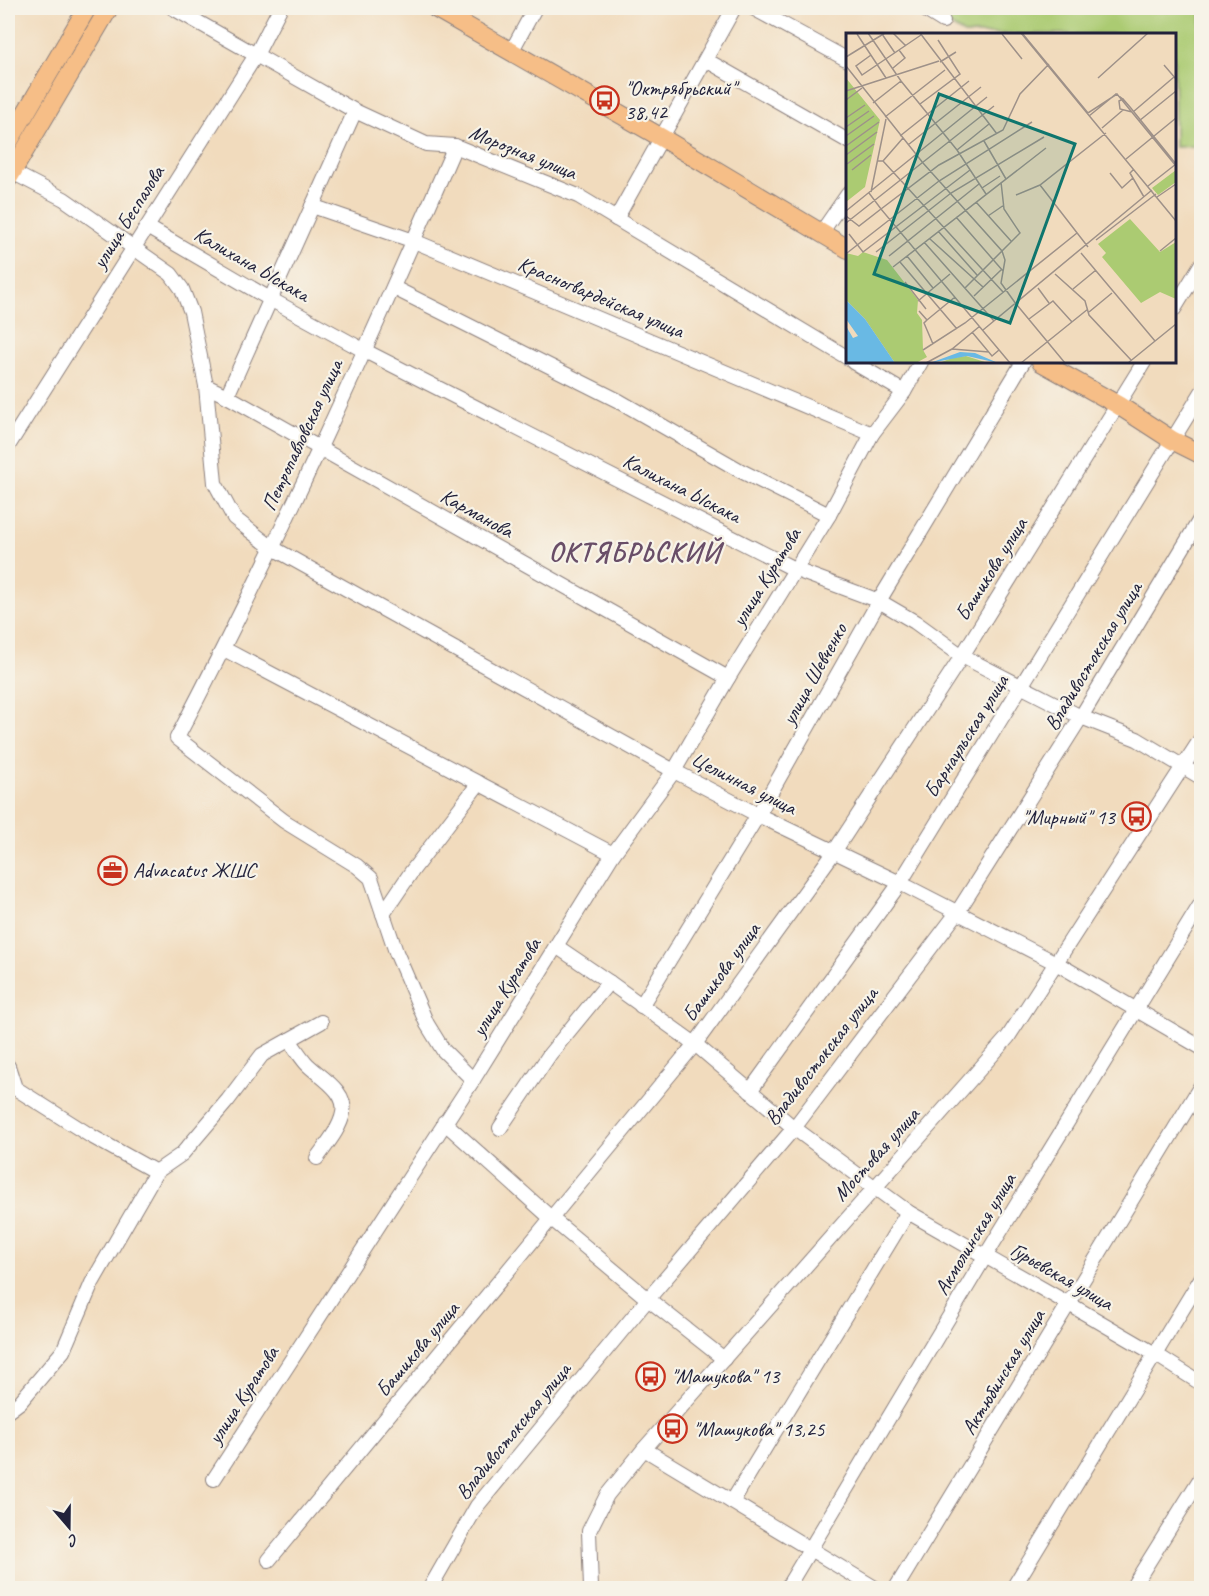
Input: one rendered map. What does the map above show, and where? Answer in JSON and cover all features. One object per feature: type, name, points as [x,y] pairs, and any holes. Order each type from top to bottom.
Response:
[{"type":"main road","points":[[8,142],[87,8]]},
{"type":"main road","points":[[9,174],[109,8]]},
{"type":"main road","points":[[435,8],[662,138],[846,248]]},
{"type":"main road","points":[[1043,363],[1118,405],[1172,440],[1202,455]]},
{"type":"street","name":"Морозная улица","points":[[172,8],[355,111],[426,144],[455,146],[578,196],[846,357]]},
{"type":"street","name":"улица Беспалова","points":[[8,446],[256,55],[280,8]]},
{"type":"street","points":[[511,52],[535,8]]},
{"type":"street","points":[[616,219],[734,8]]},
{"type":"street","points":[[753,8],[846,59]]},
{"type":"street","points":[[922,8],[943,21]]},
{"type":"street","points":[[706,60],[846,140]]},
{"type":"street","points":[[227,396],[355,111]]},
{"type":"street","name":"Петропавловская улица","points":[[382,914],[371,878],[284,821],[177,738],[224,649],[365,351],[455,146]]},
{"type":"street","name":"Целинная улица","points":[[9,174],[64,199],[171,273],[182,289],[191,312],[206,386],[215,483],[234,518],[272,547],[674,771],[1056,963],[1202,1048]]},
{"type":"street","points":[[821,233],[846,197]]},
{"type":"street","name":"Красногвардейская улица","points":[[312,206],[414,241],[872,434]]},
{"type":"street","name":"Калихана Ыскака","points":[[147,227],[365,351],[796,570],[879,601],[915,622],[962,656],[1082,717],[1137,740],[1202,778]]},
{"type":"street","points":[[1176,306],[1202,263]]},
{"type":"street","name":"улица Куратова","points":[[394,288],[620,401],[741,471],[829,515]]},
{"type":"street","points":[[855,363],[904,392]]},
{"type":"street","name":"улица Куратова","points":[[214,1479],[473,1080],[613,854],[674,771],[728,678],[829,515],[872,434],[904,392],[920,363]]},
{"type":"street","name":"улица Шевченко","points":[[641,1006],[758,815],[879,601],[1022,363]]},
{"type":"street","name":"Башикова улица","points":[[269,1560],[695,1044],[834,852],[962,656],[1143,363]]},
{"type":"street","name":"Карманова","points":[[206,386],[728,678]]},
{"type":"street","name":"Барнаульская улица","points":[[750,1091],[900,883],[1202,392]]},
{"type":"street","name":"Владивостокская улица","points":[[430,1588],[477,1506],[648,1299],[794,1128],[957,913],[1082,717],[1202,516]]},
{"type":"street","points":[[224,649],[613,854]]},
{"type":"street","name":"Мостовая улица","points":[[591,1588],[589,1531],[607,1495],[644,1449],[1008,1037],[1202,737]]},
{"type":"street","points":[[473,1080],[443,1050],[427,1024],[408,983],[382,914],[479,783]]},
{"type":"street","name":"Акмолинская улица","points":[[787,1588],[986,1255],[1202,902]]},
{"type":"street","name":"Гурьевская улица","points":[[556,946],[695,1044],[794,1128],[908,1212],[986,1255],[1202,1384]]},
{"type":"street","points":[[500,1128],[550,1054],[609,982]]},
{"type":"street","points":[[8,1411],[20,1402],[63,1351],[92,1283],[156,1172],[182,1154],[228,1100],[262,1054],[321,1022]]},
{"type":"street","points":[[289,1040],[307,1063],[330,1084],[340,1097],[344,1112],[336,1130],[317,1158]]},
{"type":"street","points":[[8,1066],[15,1088],[91,1136],[156,1172]]},
{"type":"street","name":"Актюбинская улица","points":[[896,1588],[1202,1084]]},
{"type":"street","points":[[444,1122],[552,1219],[724,1359]]},
{"type":"street","points":[[732,1502],[908,1212]]},
{"type":"street","points":[[1013,1588],[1202,1277]]},
{"type":"street","points":[[644,1449],[875,1588]]},
{"type":"street","points":[[1132,1588],[1202,1476]]},
{"type":"green space","points":[[922,8],[1201,8],[1201,146],[1176,147],[1176,33],[962,33]]},
{"type":"place","name":"\"Октрябрьский\" 38,42","points":[[604,100]]},
{"type":"place","name":"\"Мирный\" 13","points":[[1136,817]]},
{"type":"place","name":"Advacatus ЖШС","points":[[112,870]]},
{"type":"place","name":"\"Машукова\" 13","points":[[650,1376]]},
{"type":"place","name":"\"Машукова\" 13,25","points":[[672,1429]]},
{"type":"district","name":"ОКТЯБРЬСКИЙ","points":[[635,552]]}]
